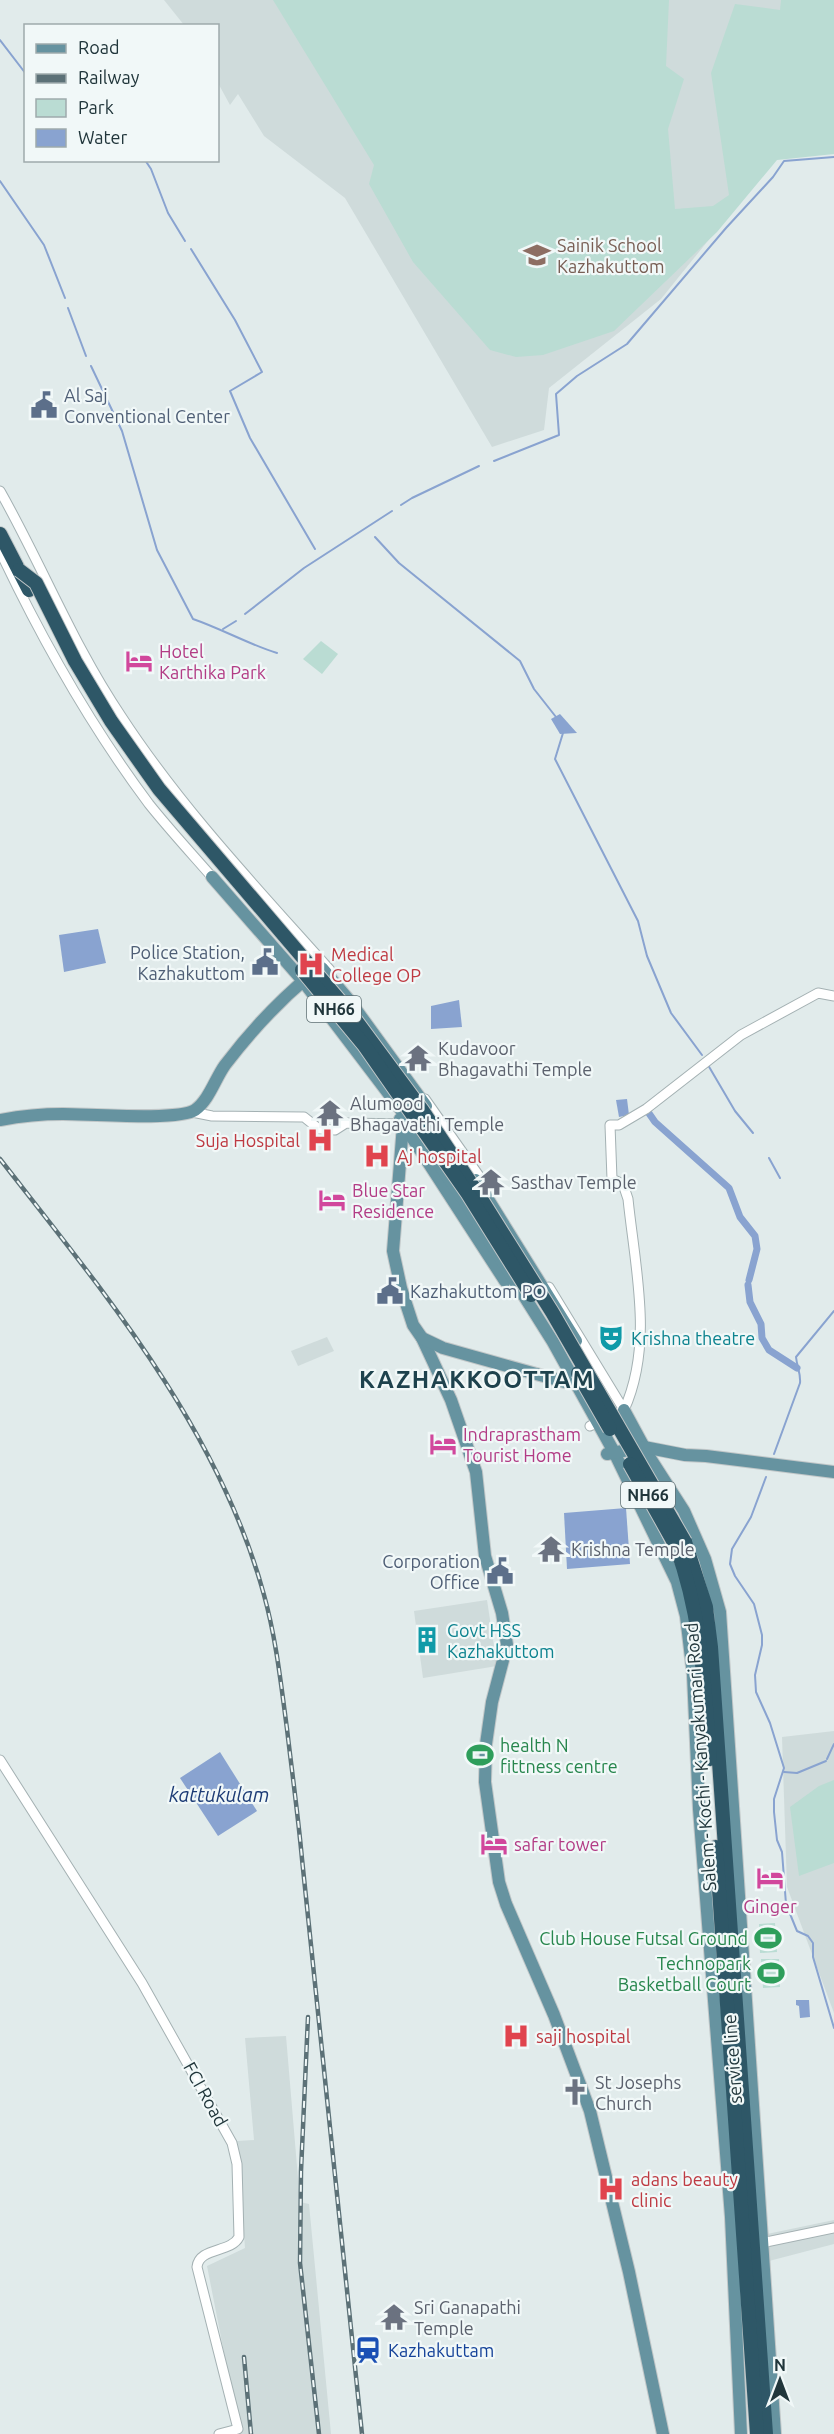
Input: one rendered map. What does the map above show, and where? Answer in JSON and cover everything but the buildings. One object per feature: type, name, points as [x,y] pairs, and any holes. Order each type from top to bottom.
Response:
[{"type":"highway","name":"Salem - Kochi - Kanyakumari Road","points":[[0,534],[104,725],[132,768],[152,795],[258,915],[364,1045],[468,1194],[566,1351],[676,1546],[688,1580],[701,1649],[756,2434]]},
{"type":"highway","name":"Salem - Kochi - Kanyakumari Road","points":[[19,570],[36,584],[75,661],[111,721],[159,789],[372,1040],[422,1110],[552,1312],[685,1542],[706,1607],[711,1647],[766,2434]]},
{"type":"main road","points":[[212,877],[303,981],[314,1003],[463,1199],[553,1342],[593,1425]]},
{"type":"main road","points":[[0,1120],[44,1115],[172,1115],[192,1112],[202,1103],[225,1066],[279,1002],[303,981],[324,967],[441,1126],[560,1312],[642,1448],[690,1539],[702,1569],[714,1614],[726,1757],[766,2347],[770,2365]]},
{"type":"main road","points":[[407,1124],[393,1251],[413,1325],[422,1338],[451,1400],[476,1472],[485,1556],[502,1613],[507,1645],[492,1702],[486,1744],[485,1782],[499,1882],[506,1904],[555,2015],[590,2111],[630,2272],[663,2434]]},
{"type":"main road","points":[[407,1124],[539,1332],[565,1382],[608,1450],[677,1582],[686,1616],[693,1675],[699,1809],[731,2217],[741,2434]]},
{"type":"main road","points":[[422,1338],[443,1348],[565,1382]]},
{"type":"main road","points":[[436,1370],[438,1355],[443,1348]]},
{"type":"main road","points":[[608,1450],[642,1448],[834,1472]]},
{"type":"main road","name":"service line","points":[[642,1448],[689,1521],[705,1559],[720,1612],[775,2434]]},
{"type":"main road","points":[[608,1450],[672,1588],[684,1643],[689,1695],[690,1761],[702,1889],[721,2158],[735,2434]]},
{"type":"street","points":[[0,491],[70,630],[120,716],[173,791],[324,967]]},
{"type":"street","points":[[0,550],[59,668],[90,719],[151,805],[212,877]]},
{"type":"street","points":[[593,1425],[621,1412],[631,1395],[641,1322],[628,1199],[623,1184],[612,1179],[610,1125],[619,1125],[646,1109],[741,1035],[818,993],[834,996]]},
{"type":"street","points":[[192,1112],[232,1117],[304,1117],[319,1130],[335,1130],[346,1123],[441,1126]]},
{"type":"street","name":"FCI Road","points":[[0,1760],[142,1983],[232,2143],[237,2164],[239,2237],[228,2247],[201,2257],[197,2261],[238,2429],[219,2434]]},
{"type":"street","points":[[762,2246],[834,2230]]},
{"type":"street","points":[[762,2246],[782,2239],[834,2230]]},
{"type":"shaded area","name":"Sainik School Kazhakuttom","points":[[164,0],[781,0],[781,10],[732,211],[661,299],[549,388],[544,430],[492,447],[345,198],[264,136],[238,94],[230,105],[219,85],[219,24],[183,24]]},
{"type":"shaded area","points":[[327,1337],[334,1351],[298,1366],[291,1351]]},
{"type":"shaded area","points":[[487,1600],[497,1666],[423,1678],[414,1611]]},
{"type":"shaded area","points":[[834,1731],[834,2013],[787,1887],[782,1737]]},
{"type":"shaded area","points":[[286,2036],[300,2202],[309,2204],[331,2434],[240,2434],[207,2266],[245,2248],[237,2141],[254,2140],[245,2038]]},
{"type":"shaded area","points":[[834,2220],[834,2244],[769,2261],[767,2234]]},
{"type":"green space","name":"Sainik School Kazhakuttom","points":[[273,0],[669,0],[666,66],[684,79],[668,129],[675,209],[713,206],[729,195],[711,73],[735,4],[780,10],[781,0],[834,0],[834,154],[777,160],[717,232],[614,331],[543,355],[516,357],[490,350],[413,262],[369,184],[374,165]]},
{"type":"green space","points":[[321,641],[338,654],[322,674],[303,659]]},
{"type":"green space","points":[[834,1780],[834,1863],[799,1876],[790,1807],[819,1786]]},
{"type":"green space","name":"Club House Futsal Ground","points":[[775,1923],[777,1952],[760,1953],[759,1924]]},
{"type":"green space","name":"Technopark Basketball Court","points":[[761,1959],[779,1959],[780,1987],[763,1988]]},
{"type":"water","points":[[560,714],[577,733],[560,734],[551,719]]},
{"type":"water","points":[[98,929],[106,963],[64,972],[59,935]]},
{"type":"water","points":[[459,1000],[462,1027],[431,1029],[431,1006]]},
{"type":"water","points":[[627,1099],[629,1115],[619,1117],[616,1100]]},
{"type":"water","points":[[626,1508],[630,1564],[567,1569],[564,1513]]},
{"type":"water","name":"kattukulam","points":[[220,1752],[257,1811],[218,1836],[180,1778]]},
{"type":"water","points":[[796,2000],[809,2000],[810,2017],[800,2018]]},
{"type":"waterway","points":[[0,40],[24,71]]},
{"type":"waterway","points":[[494,461],[559,435],[556,394],[577,376],[627,344],[726,228],[773,177],[784,161],[834,157]]},
{"type":"waterway","points":[[146,162],[168,213],[185,241]]},
{"type":"waterway","points":[[0,181],[44,245],[65,298]]},
{"type":"waterway","points":[[191,249],[235,320],[262,372],[230,391],[250,438],[315,549]]},
{"type":"waterway","points":[[68,308],[86,356]]},
{"type":"waterway","points":[[91,366],[122,431],[157,550],[193,619],[277,653]]},
{"type":"waterway","points":[[401,505],[479,466]]},
{"type":"waterway","points":[[245,614],[304,568],[392,511]]},
{"type":"waterway","points":[[375,537],[399,563],[520,661],[534,689],[556,717]]},
{"type":"waterway","points":[[223,629],[236,621]]},
{"type":"waterway","points":[[563,733],[555,759],[638,921],[647,956],[671,1013],[702,1055]]},
{"type":"waterway","points":[[708,1065],[735,1111],[753,1133]]},
{"type":"waterway","points":[[646,1109],[655,1122],[729,1188],[740,1217],[755,1236],[757,1249],[749,1280]]},
{"type":"waterway","points":[[769,1158],[780,1178]]},
{"type":"waterway","points":[[748,1285],[750,1302],[761,1324],[762,1338],[769,1350],[797,1368]]},
{"type":"waterway","points":[[774,1454],[800,1383],[796,1357],[834,1311]]},
{"type":"waterway","points":[[766,1477],[751,1517],[732,1549],[730,1564],[735,1576],[754,1604],[762,1635],[755,1675],[756,1692],[770,1723],[784,1768],[774,1799],[774,1812],[777,1840],[782,1852],[786,1904],[797,1931],[808,1936],[813,1943],[813,1957],[834,2028]]},
{"type":"waterway","points":[[827,1759],[834,1744]]},
{"type":"waterway","points":[[784,1772],[797,1773],[826,1761]]},
{"type":"railway","points":[[0,1159],[117,1311],[154,1364],[188,1419],[218,1475],[244,1534],[264,1595],[278,1661],[297,1810],[362,2434]]},
{"type":"railway","points":[[308,2017],[301,2171],[300,2263],[319,2434]]},
{"type":"railway","points":[[244,2357],[251,2434]]},
{"type":"place","name":"Sainik School Kazhakuttom","points":[[537,255]]},
{"type":"place","name":"Al Saj Conventional Center","points":[[44,405]]},
{"type":"place","name":"Hotel Karthika Park","points":[[139,661]]},
{"type":"place","name":"Police Station, Kazhakuttom","points":[[265,962]]},
{"type":"place","name":"Medical College OP","points":[[311,964]]},
{"type":"place","name":"Kudavoor Bhagavathi Temple","points":[[418,1058]]},
{"type":"place","name":"Alumood Bhagavathi Temple","points":[[330,1113]]},
{"type":"place","name":"Suja Hospital","points":[[320,1140]]},
{"type":"place","name":"Aj hospital","points":[[377,1156]]},
{"type":"place","name":"Sasthav Temple","points":[[491,1182]]},
{"type":"place","name":"Blue Star Residence","points":[[332,1200]]},
{"type":"place","name":"Kazhakuttom PO","points":[[390,1291]]},
{"type":"place","name":"Krishna theatre","points":[[611,1338]]},
{"type":"place","name":"Indraprastham Tourist Home","points":[[443,1444]]},
{"type":"place","name":"Krishna Temple","points":[[551,1549]]},
{"type":"place","name":"Corporation Office","points":[[500,1571]]},
{"type":"place","name":"Govt HSS Kazhakuttom","points":[[427,1640]]},
{"type":"place","name":"health N fittness centre","points":[[480,1755]]},
{"type":"place","name":"safar tower","points":[[494,1844]]},
{"type":"place","name":"Ginger","points":[[770,1878]]},
{"type":"place","name":"Club House Futsal Ground","points":[[768,1938]]},
{"type":"place","name":"Technopark Basketball Court","points":[[771,1973]]},
{"type":"place","name":"saji hospital","points":[[516,2036]]},
{"type":"place","name":"St Josephs Church","points":[[575,2092]]},
{"type":"place","name":"adans beauty clinic","points":[[611,2189]]},
{"type":"place","name":"Sri Ganapathi Temple","points":[[394,2317]]},
{"type":"place","name":"Kazhakuttam","points":[[368,2350]]},
{"type":"district","name":"KAZHAKKOOTTAM","points":[[477,1379]]}]
